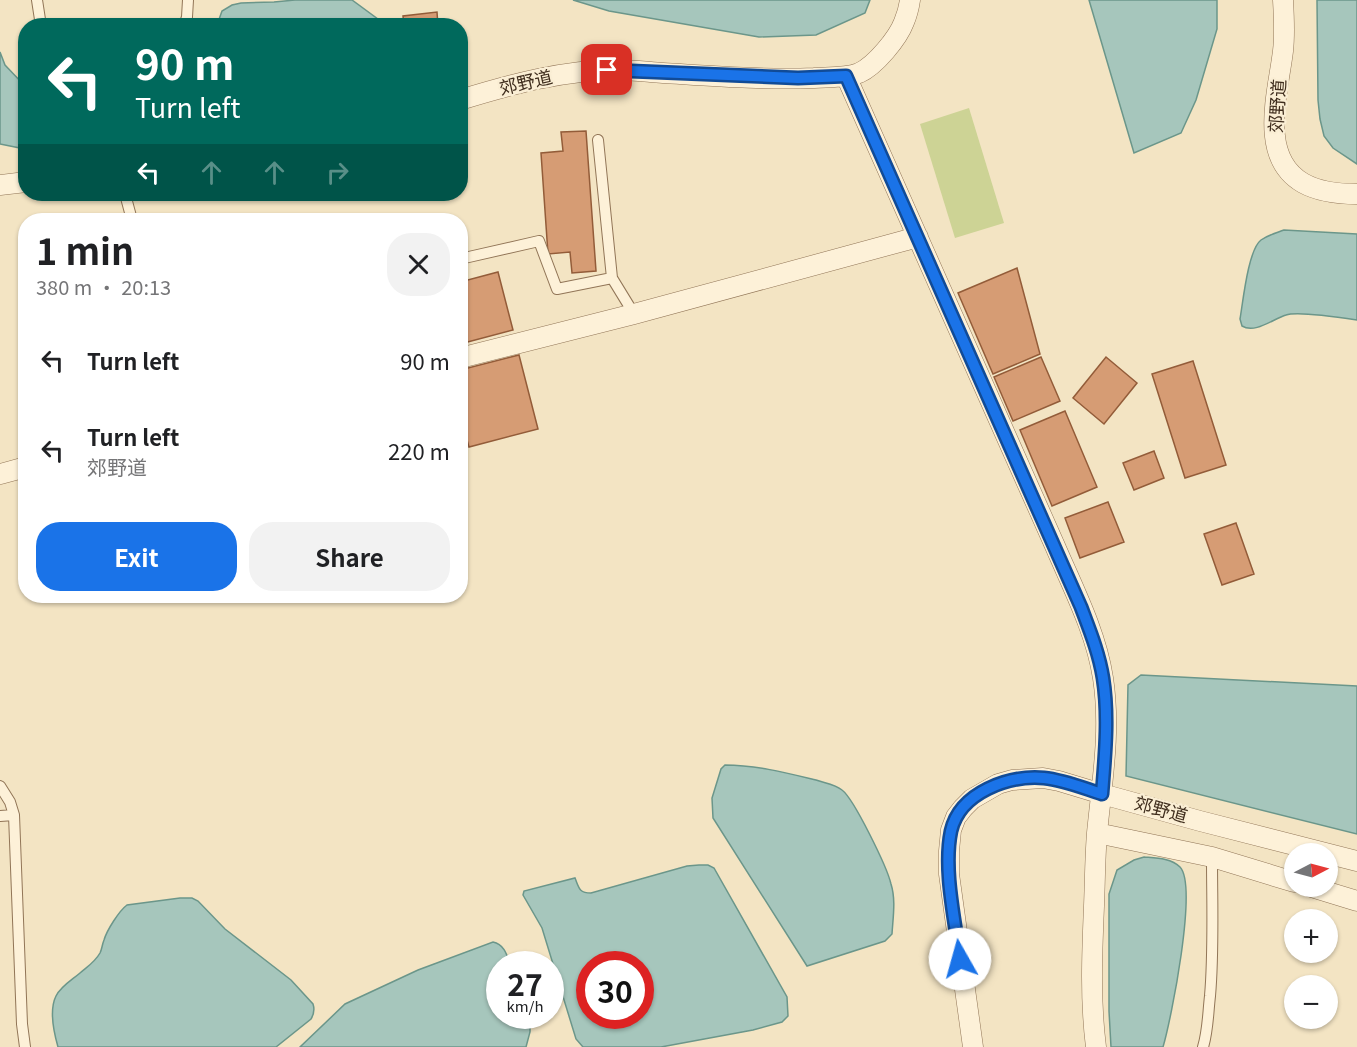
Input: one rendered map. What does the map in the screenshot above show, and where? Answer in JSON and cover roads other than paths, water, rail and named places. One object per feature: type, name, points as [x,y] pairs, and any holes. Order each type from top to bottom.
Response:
[{"type":"street","name":"郊野道","points":[[468,98],[539,79],[595,70],[798,78],[846,76],[859,73],[872,66],[888,47],[904,23],[910,0]]},
{"type":"street","name":"郊野道","points":[[1282,0],[1283,47],[1274,130],[1278,153],[1289,172],[1309,186],[1340,194],[1357,194]]},
{"type":"street","points":[[846,76],[1093,636],[1103,680],[1106,713],[1102,794],[1097,833],[1091,973],[1092,1018],[1096,1047]]},
{"type":"street","points":[[0,185],[18,183]]},
{"type":"street","points":[[468,356],[634,314],[918,237]]},
{"type":"street","points":[[0,474],[18,469]]},
{"type":"street","name":"郊野道","points":[[973,1047],[949,874],[949,851],[951,830],[956,817],[972,799],[998,784],[1012,780],[1043,778],[1059,781],[1357,861]]},
{"type":"street","points":[[1097,833],[1212,857],[1284,879]]},
{"type":"street","points":[[1338,895],[1357,901]]},
{"type":"lane","points":[[37,0],[40,18]]},
{"type":"lane","points":[[187,18],[188,0]]},
{"type":"lane","points":[[598,140],[612,278],[634,314]]},
{"type":"lane","points":[[468,257],[538,241],[556,289],[612,278]]},
{"type":"lane","points":[[0,786],[10,802],[14,815],[22,1024],[25,1047]]},
{"type":"lane","points":[[0,816],[14,815]]},
{"type":"lane","points":[[1203,1047],[1212,975],[1212,857]]},
{"type":"water","points":[[352,0],[376,18],[220,18],[222,11],[232,5]]},
{"type":"water","points":[[573,0],[870,0],[865,13],[816,35],[759,37],[609,11]]},
{"type":"water","points":[[1089,0],[1217,0],[1217,29],[1196,100],[1181,133],[1134,153]]},
{"type":"water","points":[[1317,0],[1357,0],[1357,164],[1333,148],[1324,136],[1318,100]]},
{"type":"water","points":[[0,52],[5,65],[18,79],[18,148],[0,144]]},
{"type":"water","points":[[1284,230],[1357,234],[1357,320],[1291,314],[1258,327],[1242,326],[1240,319],[1247,277],[1256,246],[1269,235]]},
{"type":"water","points":[[1141,675],[1357,686],[1357,834],[1126,776],[1128,685]]},
{"type":"water","points":[[725,765],[783,772],[836,786],[842,790],[870,834],[893,890],[892,934],[885,941],[807,966],[713,818],[712,798],[721,769]]},
{"type":"water","points":[[1144,857],[1172,862],[1180,867],[1185,879],[1185,925],[1177,983],[1163,1047],[1111,1047],[1109,894],[1117,870]]},
{"type":"water","points":[[708,865],[714,868],[787,997],[788,1016],[782,1022],[753,1030],[661,1047],[583,1047],[576,1039],[564,1000],[564,951],[549,951],[542,928],[523,895],[524,891],[575,878],[582,891],[591,893],[687,866]]},
{"type":"water","points":[[192,898],[198,901],[225,929],[291,980],[313,1004],[314,1012],[311,1019],[276,1047],[58,1047],[53,1015],[56,996],[98,956],[108,931],[120,912],[127,905]]},
{"type":"water","points":[[493,942],[497,943],[504,951],[486,951],[486,1029],[530,1029],[526,1047],[300,1047],[345,1004],[418,970]]}]
